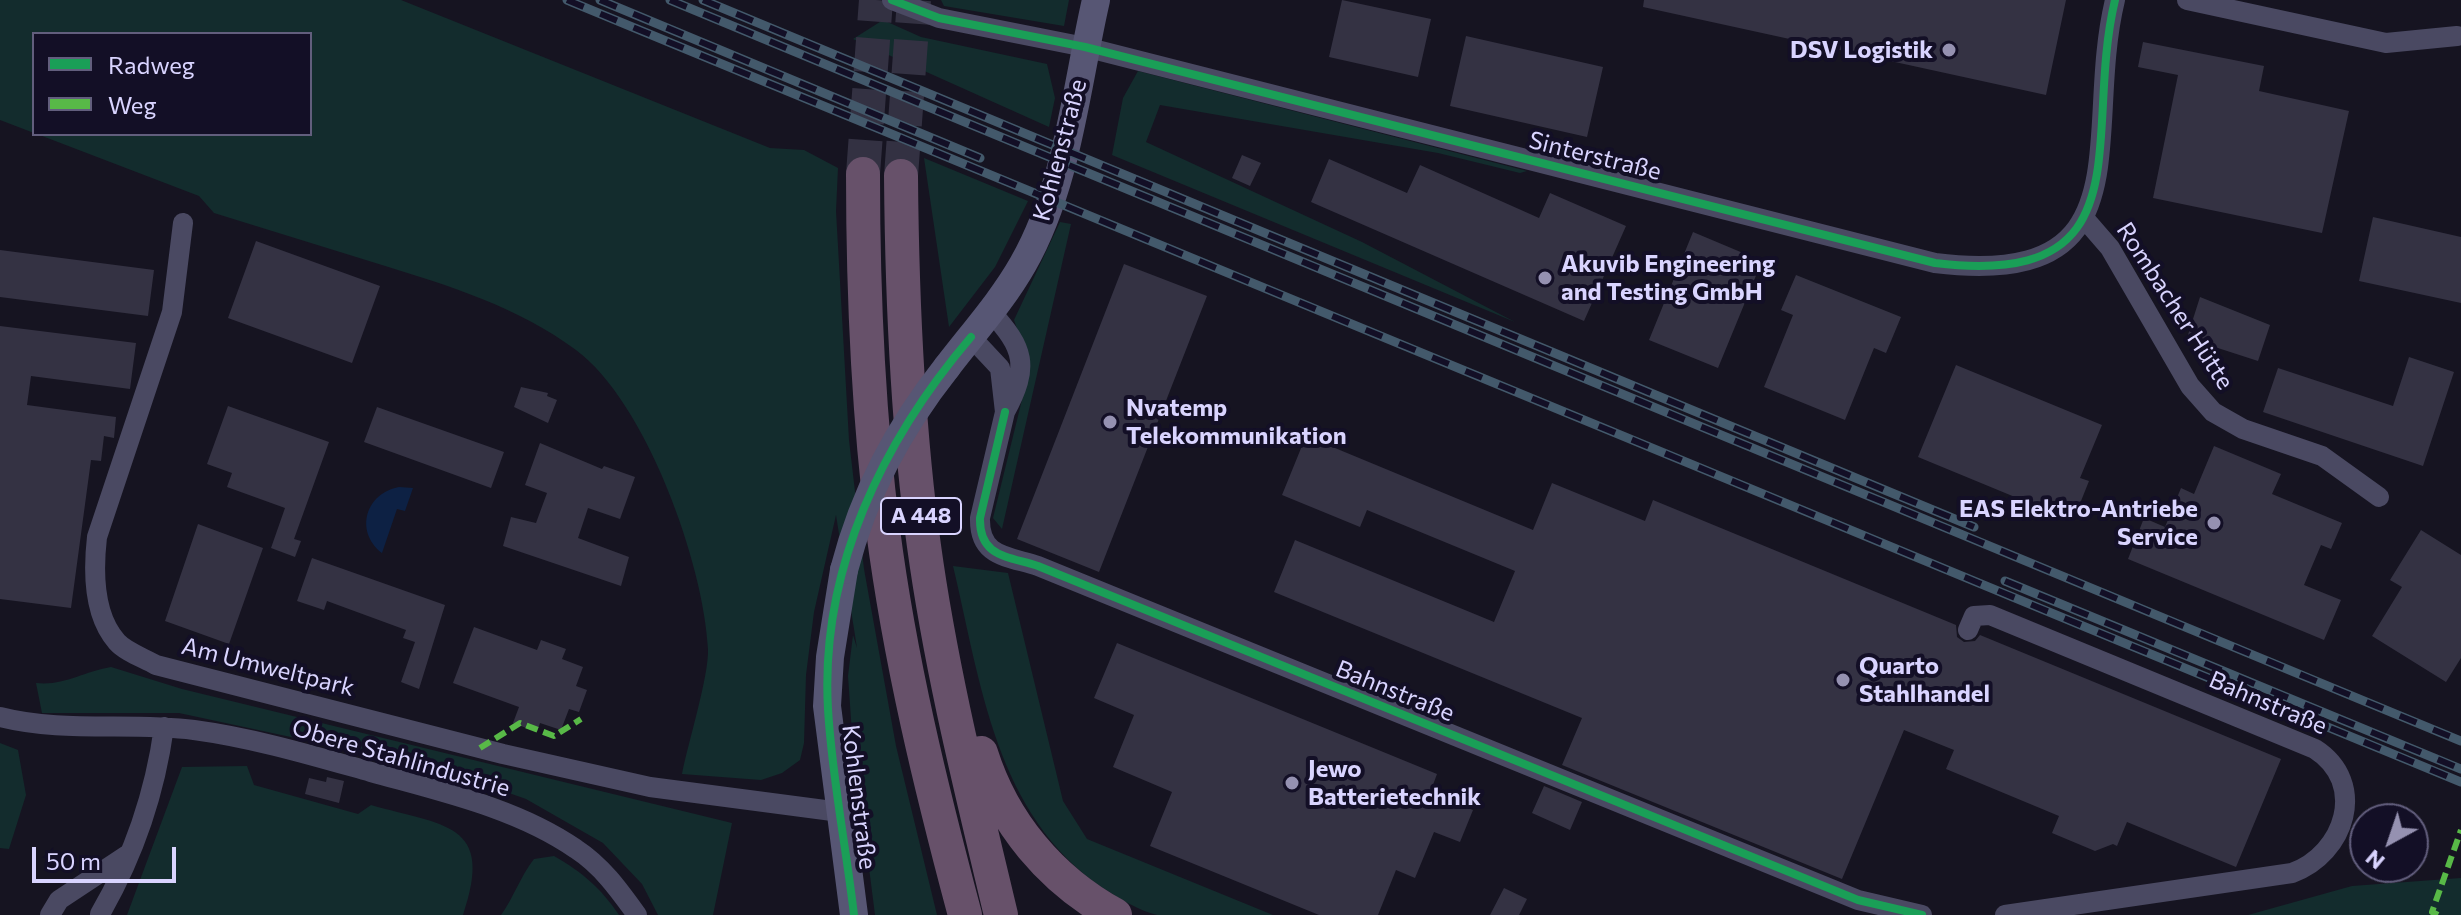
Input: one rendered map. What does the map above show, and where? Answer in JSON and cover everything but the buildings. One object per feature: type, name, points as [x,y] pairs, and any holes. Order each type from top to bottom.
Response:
[{"type":"highway","name":"A 448","points":[[863,174],[868,375],[884,532],[916,721],[965,915]]},
{"type":"highway","name":"A 448","points":[[901,176],[906,372],[924,546],[943,658],[1001,915]]},
{"type":"highway","points":[[943,658],[965,690],[990,782],[1007,814],[1064,880],[1115,915]]},
{"type":"street","name":"Sinterstraße","points":[[892,0],[939,18],[1085,47],[1935,263],[1977,268],[2012,265],[2054,248],[2084,218]]},
{"type":"street","name":"Kohlenstraße","points":[[854,915],[827,706],[830,657],[844,570],[861,513],[902,428],[991,312],[1024,261],[1055,183],[1077,97],[1096,0]]},
{"type":"street","name":"Rombacher Hütte","points":[[2115,0],[2105,48],[2095,198],[2084,218],[2110,248],[2190,386],[2213,412],[2243,429],[2322,456],[2379,497]]},
{"type":"street","points":[[2187,0],[2386,43],[2457,36]]},
{"type":"street","name":"Am Umweltpark","points":[[183,223],[172,312],[97,537],[94,565],[102,619],[119,644],[156,665],[503,754],[696,793],[840,812]]},
{"type":"street","name":"Bahnstraße","points":[[991,312],[1015,338],[1020,350],[1016,387],[1005,412],[980,518],[979,534],[985,545],[996,553],[1038,566],[1858,900],[1922,915]]},
{"type":"street","name":"Bahnstraße","points":[[971,337],[1000,368],[1005,412]]},
{"type":"street","name":"Bahnstraße","points":[[1968,630],[1974,616],[1990,615],[2315,749],[2329,758],[2340,773],[2347,805],[2325,856],[2292,873],[2005,915]]},
{"type":"street","name":"Obere Stahlindustrie","points":[[0,717],[50,724],[164,727],[238,738],[452,795],[523,822],[575,848],[606,873],[637,915]]},
{"type":"street","points":[[69,895],[88,898],[100,914],[122,875],[159,769],[164,727]]},
{"type":"street","points":[[50,915],[59,900],[127,855]]},
{"type":"green space","points":[[0,0],[401,0],[770,148],[804,150],[838,168],[836,211],[849,440],[864,569],[896,746],[937,915],[875,915],[852,733],[848,676],[853,635],[857,648],[836,515],[814,612],[800,760],[782,773],[761,780],[682,774],[702,692],[708,649],[696,574],[667,487],[626,407],[602,374],[554,335],[483,299],[214,213],[199,196],[42,136],[312,136],[312,32],[32,32],[32,132],[0,120]]},
{"type":"green space","points":[[941,0],[1069,0],[1064,26],[944,6]]},
{"type":"green space","points":[[883,20],[921,37],[1047,64],[1055,98],[1049,127],[853,39]]},
{"type":"green space","points":[[1138,71],[1527,171],[1520,173],[1438,153],[1160,105],[1146,142],[1362,242],[1515,322],[1112,155],[1123,98]]},
{"type":"green space","points":[[924,158],[1028,201],[995,267],[949,327]]},
{"type":"green space","points":[[1060,222],[1071,224],[1002,529],[993,518],[1030,367],[1014,320]]},
{"type":"green space","points":[[953,566],[1008,573],[1063,801],[1087,839],[1273,915],[1157,915],[1103,888],[1067,858],[1038,823],[1015,785],[998,744],[984,700]]},
{"type":"green space","points":[[111,667],[182,689],[732,823],[713,915],[658,915],[642,884],[603,843],[526,799],[492,787],[342,748],[179,713],[42,713],[36,683],[64,681]]},
{"type":"green space","points":[[0,743],[18,750],[26,795],[9,849],[0,848]]},
{"type":"green space","points":[[247,766],[254,785],[358,814],[371,805],[421,818],[456,833],[467,845],[472,862],[471,884],[463,915],[127,915],[182,767]]},
{"type":"green space","points":[[554,856],[590,881],[619,915],[501,915],[534,859]]},
{"type":"green space","points":[[2461,878],[2461,915],[2248,915],[2352,886],[2429,883],[2429,880]]},
{"type":"water","points":[[399,487],[413,488],[405,511],[397,509],[382,553],[368,534],[368,514],[378,497]]},
{"type":"tunnel","points":[[863,174],[876,0]]},
{"type":"tunnel","points":[[901,176],[914,0]]},
{"type":"railway","points":[[567,0],[2461,782]]},
{"type":"railway","points":[[600,0],[980,158]]},
{"type":"railway","points":[[670,0],[2461,741]]},
{"type":"railway","points":[[703,0],[1974,527]]},
{"type":"railway","points":[[2005,581],[2461,769]]},
{"type":"marked path","points":[[480,748],[520,723],[554,736],[581,719]]},
{"type":"marked path","points":[[2438,915],[2432,912],[2461,830]]},
{"type":"cycle path","points":[[892,0],[939,18],[1085,47],[1935,263],[2003,265],[2049,252],[2077,227],[2093,193],[2115,0]]},
{"type":"cycle path","points":[[854,915],[828,709],[828,657],[835,606],[847,557],[885,463],[910,419],[971,337]]},
{"type":"cycle path","points":[[1005,412],[980,518],[984,541],[997,553],[1038,566],[1858,900],[1922,915]]},
{"type":"place","name":"DSV Logistik","points":[[1949,50]]},
{"type":"place","name":"Akuvib Engineering and Testing GmbH","points":[[1545,278]]},
{"type":"place","name":"Nvatemp Telekommunikation","points":[[1110,422]]},
{"type":"place","name":"EAS Elektro-Antriebe Service","points":[[2214,523]]},
{"type":"place","name":"Quarto Stahlhandel","points":[[1843,680]]},
{"type":"place","name":"Jewo Batterietechnik","points":[[1292,783]]}]
